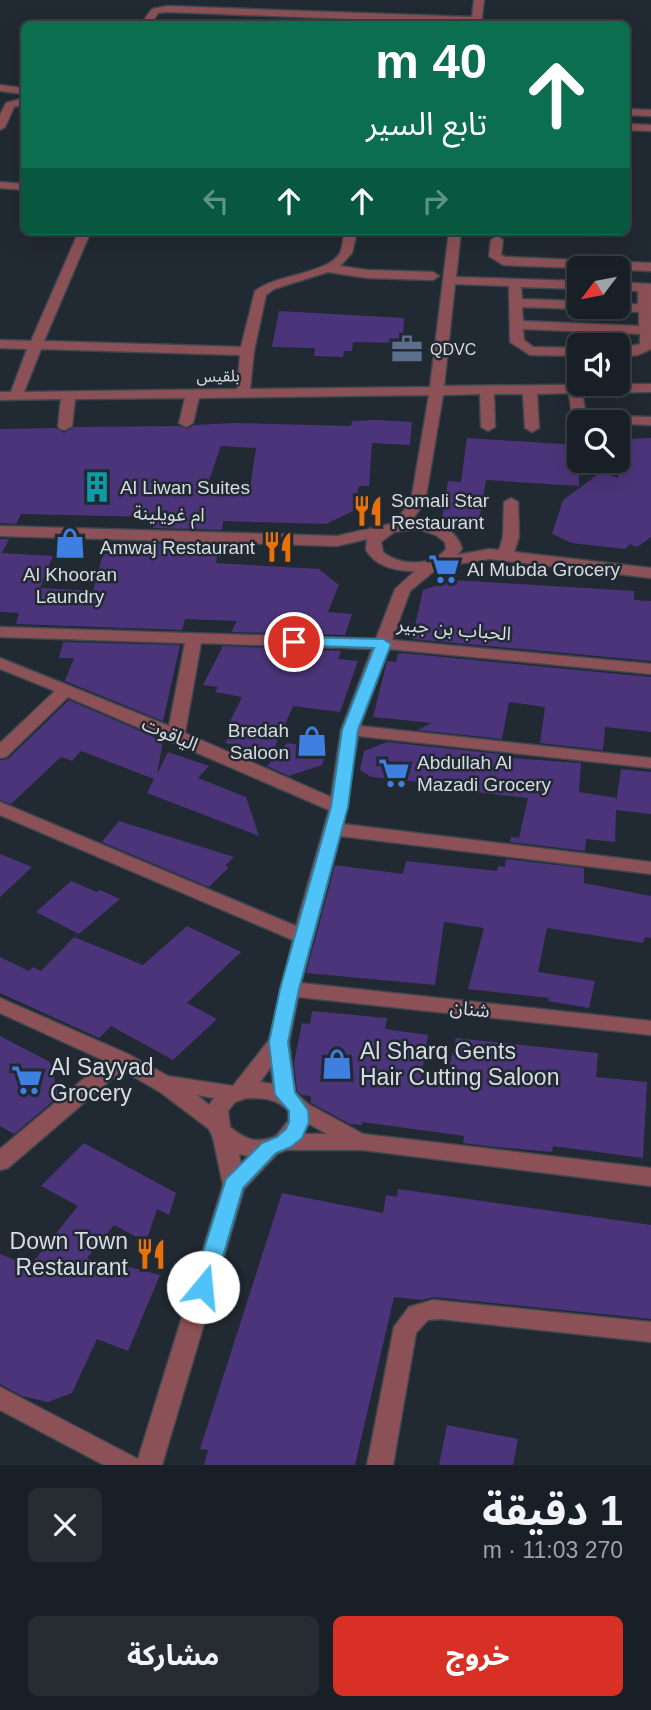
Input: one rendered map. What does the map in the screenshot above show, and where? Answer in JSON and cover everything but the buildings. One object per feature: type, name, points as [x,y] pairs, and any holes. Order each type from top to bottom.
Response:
[{"type":"street","points":[[477,21],[479,0]]},
{"type":"street","points":[[148,21],[153,12],[164,9],[453,21]]},
{"type":"street","points":[[0,90],[21,91]]},
{"type":"street","points":[[0,127],[10,105],[21,102]]},
{"type":"street","points":[[630,112],[651,113]]},
{"type":"street","points":[[630,127],[651,128]]},
{"type":"street","points":[[0,185],[21,187]]},
{"type":"street","points":[[16,396],[35,345],[83,235]]},
{"type":"street","points":[[243,393],[247,351],[258,298],[264,290],[284,280],[326,268],[345,255],[350,235]]},
{"type":"street","points":[[400,525],[418,502],[436,390],[455,235]]},
{"type":"street","points":[[497,240],[495,256],[503,261],[651,267]]},
{"type":"street","points":[[326,268],[360,273],[433,276]]},
{"type":"street","points":[[448,280],[567,285]]},
{"type":"street","points":[[515,283],[517,342],[530,351],[567,352]]},
{"type":"street","points":[[630,286],[648,287],[645,308],[647,346],[630,352]]},
{"type":"street","points":[[516,303],[567,305]]},
{"type":"street","points":[[630,307],[645,308]]},
{"type":"street","points":[[516,325],[646,330]]},
{"type":"street","points":[[0,344],[247,351]]},
{"type":"street","name":"بلقيس","points":[[630,388],[651,388]]},
{"type":"street","points":[[487,389],[488,427]]},
{"type":"street","points":[[530,389],[532,428]]},
{"type":"street","name":"بلقيس","points":[[0,396],[567,389]]},
{"type":"street","points":[[186,423],[193,393]]},
{"type":"street","points":[[65,426],[69,395]]},
{"type":"street","points":[[576,396],[579,416],[582,419],[651,421]]},
{"type":"street","points":[[234,1185],[218,1113],[223,1102],[237,1092],[269,1058],[279,1042],[289,989],[340,807],[350,730],[403,589],[454,551],[454,543],[418,502]]},
{"type":"street","points":[[497,555],[511,537],[511,502]]},
{"type":"street","points":[[400,525],[419,524],[497,555]]},
{"type":"street","name":"ام غويلينة","points":[[0,531],[337,541],[400,525]]},
{"type":"street","points":[[382,531],[375,538],[373,546],[403,589]]},
{"type":"street","name":"ام غويلينة","points":[[337,541],[400,566],[435,565]]},
{"type":"street","points":[[435,565],[497,555],[651,573]]},
{"type":"street","name":"الحباب بن جبير","points":[[0,632],[383,644],[651,669]]},
{"type":"street","points":[[176,735],[194,639]]},
{"type":"street","name":"الياقوت","points":[[0,663],[176,735],[340,807]]},
{"type":"street","points":[[0,753],[65,691]]},
{"type":"street","points":[[350,730],[651,763]]},
{"type":"street","points":[[0,808],[304,937]]},
{"type":"street","points":[[332,830],[651,867]]},
{"type":"street","name":"شنان","points":[[289,989],[651,1028]]},
{"type":"street","points":[[0,1005],[121,1059],[160,1080],[200,1108],[237,1145],[253,1149],[277,1145],[363,1142],[651,1177]]},
{"type":"street","points":[[149,1465],[234,1185],[277,1145],[295,1133],[299,1122],[279,1042]]},
{"type":"street","points":[[0,1162],[121,1059]]},
{"type":"street","points":[[160,1080],[237,1092],[256,1087],[272,1089],[363,1142]]},
{"type":"street","points":[[380,1465],[404,1333],[407,1322],[415,1314],[426,1309],[440,1309],[651,1332]]},
{"type":"street","points":[[0,1398],[128,1465]]},
{"type":"place","name":"QDVC","points":[[407,349]]},
{"type":"place","name":"Al Liwan Suites","points":[[97,487]]},
{"type":"place","name":"Somali Star Restaurant","points":[[368,511]]},
{"type":"place","name":"Al Khooran Laundry","points":[[70,543]]},
{"type":"place","name":"Amwaj Restaurant","points":[[278,547]]},
{"type":"place","name":"Al Mubda Grocery","points":[[444,569]]},
{"type":"place","name":"Bredah Saloon","points":[[312,741]]},
{"type":"place","name":"Abdullah Al Mazadi Grocery","points":[[394,773]]},
{"type":"place","name":"Al Sharq Gents Hair Cutting Saloon","points":[[337,1064]]},
{"type":"place","name":"Al Sayyad Grocery","points":[[27,1080]]},
{"type":"place","name":"Down Town Restaurant","points":[[151,1254]]},
{"type":"route","points":[[203,1287],[234,1185],[269,1148],[284,1142],[295,1133],[299,1122],[298,1110],[293,1101],[285,1095],[279,1042],[289,989],[340,807],[350,730],[383,644],[294,642]]}]
